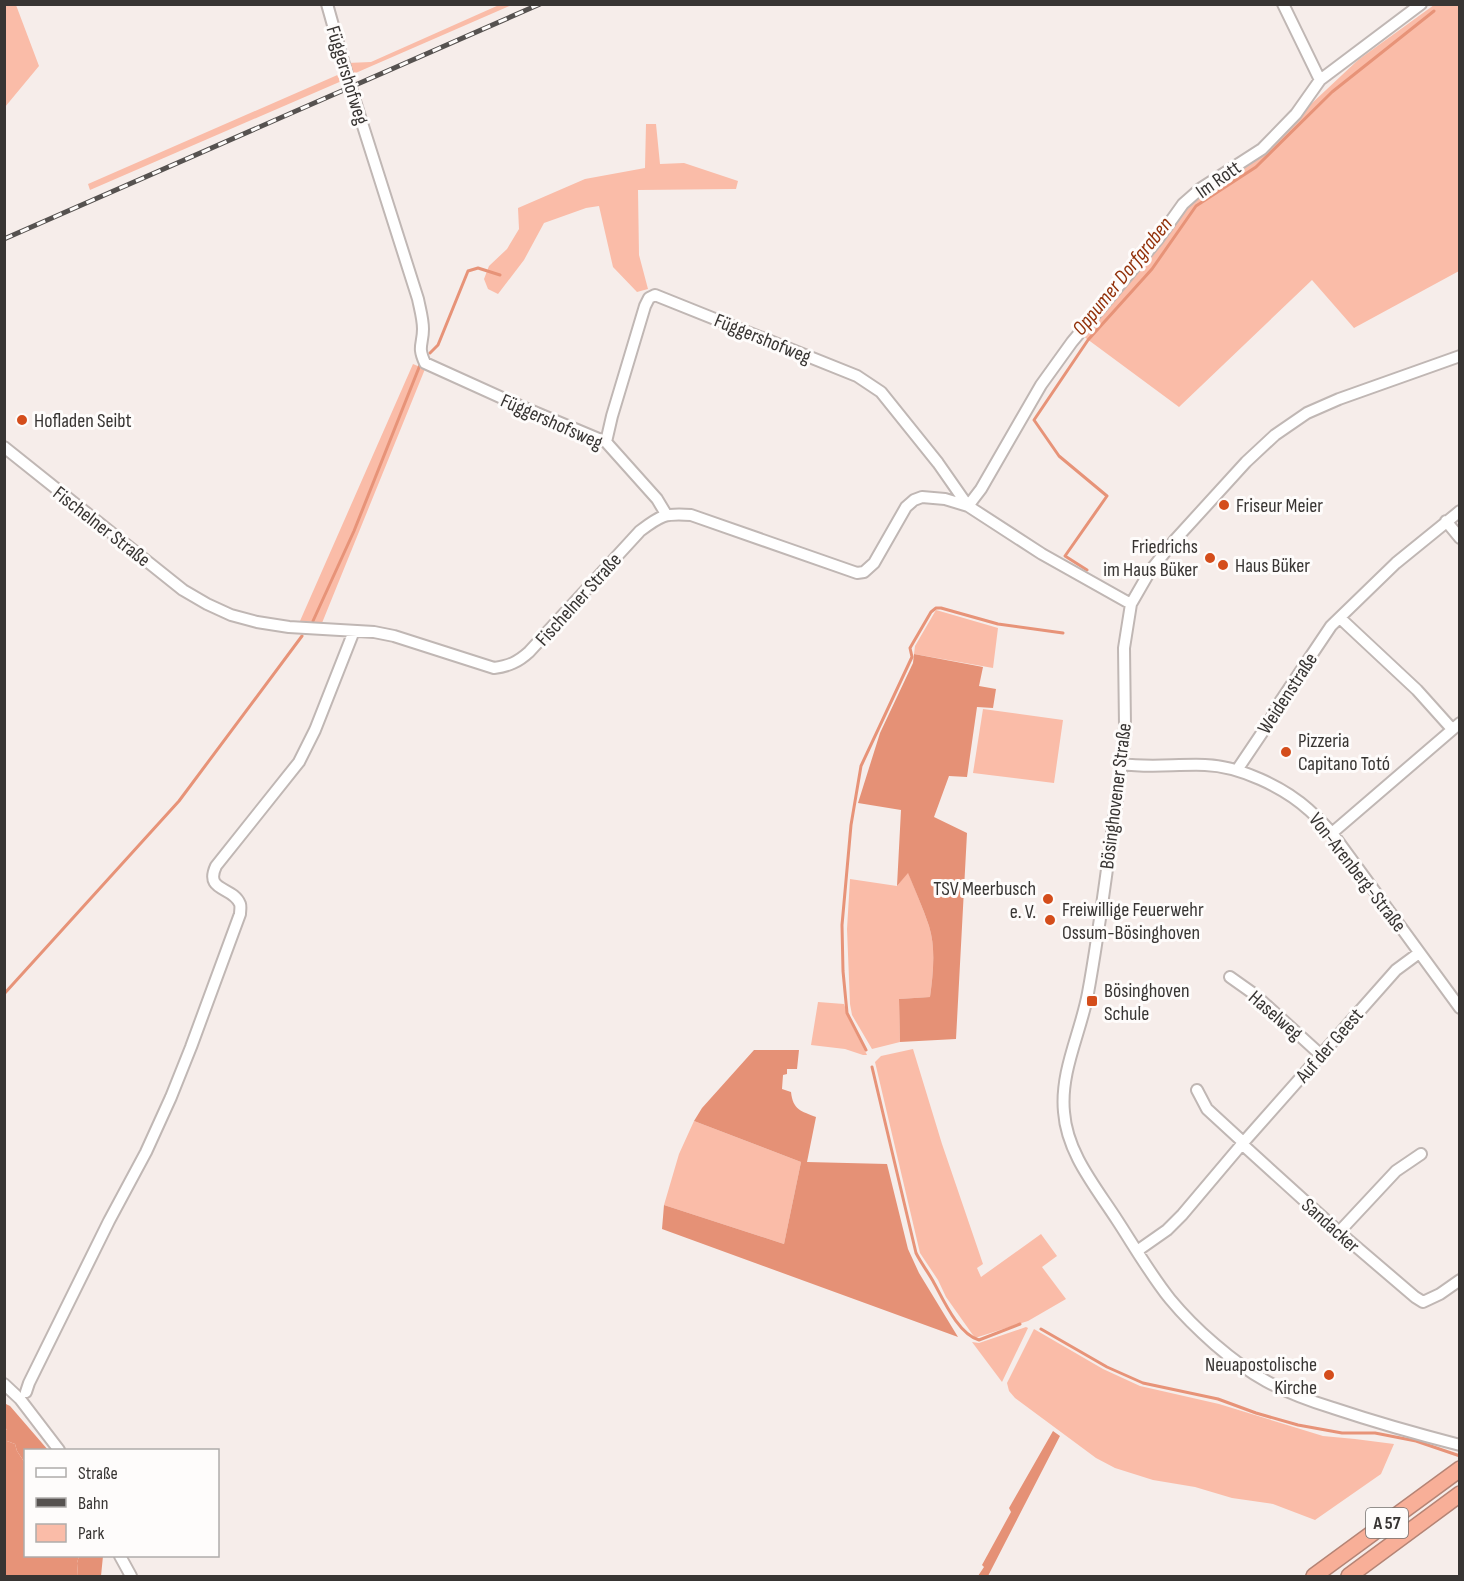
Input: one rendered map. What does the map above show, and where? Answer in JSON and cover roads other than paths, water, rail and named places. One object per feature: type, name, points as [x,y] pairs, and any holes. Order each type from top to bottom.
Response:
[{"type":"highway","name":"A 57","points":[[1314,1576],[1460,1469]]},
{"type":"highway","name":"A 57","points":[[1350,1576],[1460,1494]]},
{"type":"street","name":"Függershofweg","points":[[327,4],[349,82],[418,299],[423,333],[420,353]]},
{"type":"street","points":[[1283,4],[1320,80]]},
{"type":"street","name":"Im Rott","points":[[968,506],[981,489],[1041,385],[1066,350],[1158,239],[1183,204],[1200,189],[1262,149],[1296,114],[1320,80],[1421,4]]},
{"type":"street","name":"Függershofweg","points":[[606,442],[645,306],[649,298],[655,295],[856,376],[881,392],[938,463],[968,506]]},
{"type":"street","name":"Függershofsweg","points":[[420,353],[424,363],[434,369],[606,442],[657,499],[666,514]]},
{"type":"street","name":"Bösinghovener Straße","points":[[1460,356],[1339,399],[1307,413],[1275,435],[1246,462],[1174,541],[1150,571],[1131,604],[1124,648],[1125,726],[1122,764],[1088,994],[1065,1079],[1064,1112],[1066,1129],[1078,1161],[1137,1251],[1187,1318],[1236,1360],[1265,1381],[1297,1396],[1460,1445]]},
{"type":"street","name":"Fischelner Straße","points":[[4,447],[183,590],[231,615],[257,622],[299,628],[374,632],[394,636],[494,668],[507,667],[519,661],[640,531],[666,514]]},
{"type":"street","points":[[666,514],[691,515],[857,573],[864,572],[874,563],[906,507],[914,500],[922,496],[945,499],[968,506],[1042,554],[1131,604]]},
{"type":"street","name":"Weidenstraße","points":[[1237,770],[1331,626],[1396,563],[1460,511]]},
{"type":"street","points":[[1446,521],[1460,538]]},
{"type":"street","points":[[1332,833],[1456,726],[1340,618]]},
{"type":"street","points":[[26,1392],[167,1106],[240,914],[240,904],[234,896],[219,887],[213,880],[212,874],[299,762],[315,730],[354,631]]},
{"type":"street","name":"Von-Arenberg-Straße","points":[[1122,764],[1137,766],[1208,765],[1237,770],[1280,789],[1309,809],[1332,833],[1460,1008]]},
{"type":"street","name":"Auf der Geest","points":[[1137,1251],[1167,1230],[1182,1215],[1396,970],[1419,953]]},
{"type":"street","name":"Haselweg","points":[[1230,977],[1254,994],[1320,1055]]},
{"type":"street","points":[[1197,1090],[1207,1109],[1243,1144]]},
{"type":"street","name":"Sandacker","points":[[1243,1144],[1339,1232],[1415,1297],[1423,1302],[1440,1294],[1460,1280]]},
{"type":"street","points":[[1339,1232],[1396,1171],[1422,1154]]},
{"type":"street","points":[[4,1384],[20,1399],[58,1449]]},
{"type":"street","points":[[121,1557],[131,1576]]},
{"type":"waterway","name":"Oppumer Dorfgraben","points":[[1087,570],[1065,556],[1107,496],[1059,456],[1034,420],[1088,340],[1152,269],[1196,206],[1256,167],[1332,92],[1434,11]]},
{"type":"waterway","points":[[430,353],[438,345],[468,271],[478,268],[500,275]]},
{"type":"waterway","points":[[313,621],[354,531],[420,365]]},
{"type":"waterway","points":[[866,1050],[847,1013],[843,971],[842,925],[851,825],[861,766],[912,657],[910,648],[931,612],[936,608],[998,624],[1063,633]]},
{"type":"waterway","points":[[4,994],[179,801],[302,636]]},
{"type":"waterway","points":[[872,1067],[918,1257],[952,1315],[964,1331],[971,1336],[979,1340],[1020,1324]]},
{"type":"waterway","points":[[1041,1329],[1107,1367],[1143,1383],[1218,1399],[1298,1425],[1342,1433],[1375,1433],[1416,1441],[1460,1456]]},
{"type":"railway","points":[[4,239],[540,4]]},
{"type":"place","name":"Hofladen Seibt","points":[[22,420]]},
{"type":"place","name":"Friseur Meier","points":[[1224,505]]},
{"type":"place","name":"Friedrichs im Haus Büker","points":[[1210,558]]},
{"type":"place","name":"Haus Büker","points":[[1223,565]]},
{"type":"place","name":"Pizzeria Capitano Totó","points":[[1286,752]]},
{"type":"place","name":"TSV Meerbusch e. V.","points":[[1048,899]]},
{"type":"place","name":"Freiwillige Feuerwehr Ossum-Bösinghoven","points":[[1050,920]]},
{"type":"place","name":"Bösinghoven Schule","points":[[1092,1001]]},
{"type":"place","name":"Neuapostolische Kirche","points":[[1329,1375]]}]
